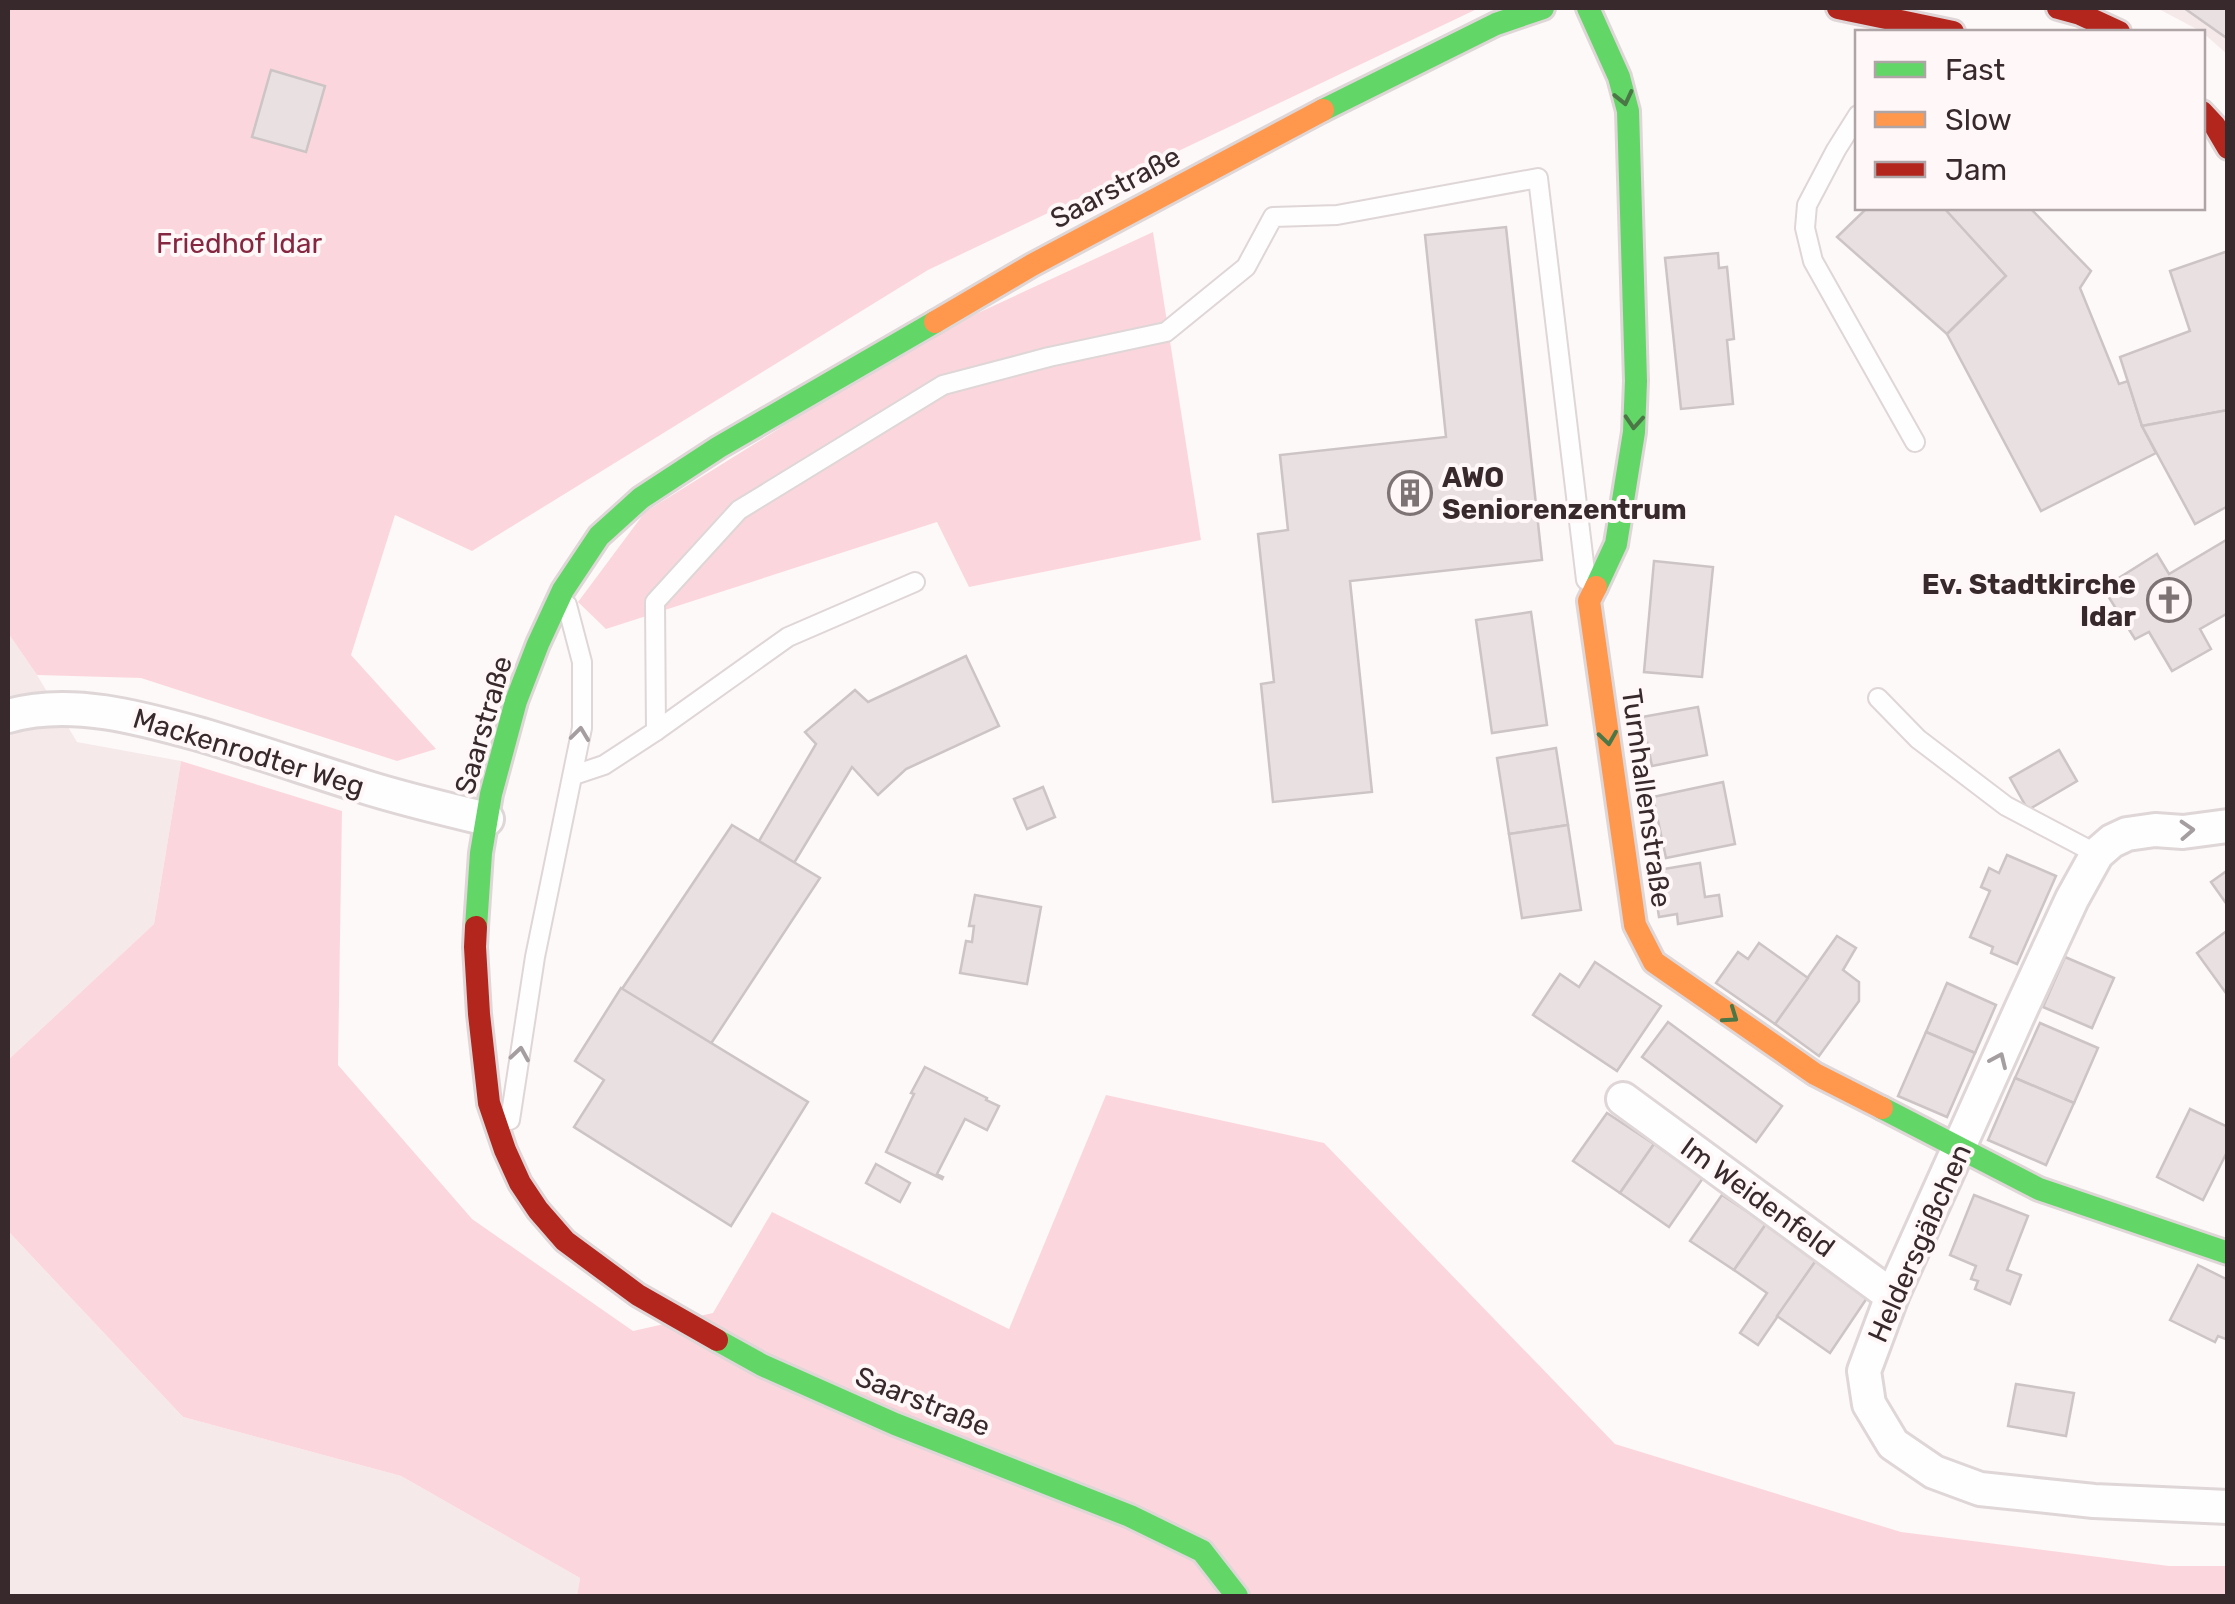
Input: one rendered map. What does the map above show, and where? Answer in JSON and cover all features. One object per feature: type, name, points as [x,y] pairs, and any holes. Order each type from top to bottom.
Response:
[{"type":"street","name":"Saarstraße","points":[[1237,1596],[1202,1551],[1130,1516],[895,1424],[778,1373],[638,1295],[566,1241],[520,1183],[488,1103],[476,947],[481,852],[487,819],[516,701],[563,590],[599,536],[641,498],[719,448],[1032,266],[1271,136],[1496,24],[1543,8]]},
{"type":"street","points":[[1588,8],[1620,77],[1628,111],[1636,381],[1634,432],[1616,544],[1589,601]]},
{"type":"street","points":[[1838,8],[1913,28]]},
{"type":"street","points":[[2058,8],[2115,30]]},
{"type":"street","points":[[2207,119],[2228,148]]},
{"type":"street","name":"Turnhallenstraße","points":[[1589,601],[1635,926],[1654,962],[1815,1074],[1960,1150],[2039,1189],[2228,1253]]},
{"type":"street","name":"Mackenrodter Weg","points":[[8,716],[68,710],[120,714],[265,753],[416,802],[487,819]]},
{"type":"street","points":[[2097,854],[2126,834],[2228,826]]},
{"type":"street","name":"Heldersgäßchen","points":[[2097,854],[2038,971],[1892,1296],[1864,1371],[1868,1404],[1893,1444],[1934,1472],[1980,1489],[2094,1501],[2228,1507]]},
{"type":"street","name":"Im Weidenfeld","points":[[1623,1098],[1892,1296]]},
{"type":"lane","points":[[1855,121],[1807,205],[1805,228],[1813,261],[1914,442]]},
{"type":"lane","points":[[656,731],[655,602],[739,510],[943,386],[1048,357],[1166,332],[1246,267],[1273,217],[1337,215],[1538,178],[1589,601]]},
{"type":"lane","points":[[574,775],[604,765],[788,637],[915,582]]},
{"type":"lane","points":[[505,1150],[535,957],[582,728],[582,662],[563,590]]},
{"type":"lane","points":[[1878,698],[1918,739],[2006,806],[2097,854]]},
{"type":"shaded area","points":[[2157,8],[2227,8],[2227,54],[2205,35],[2205,30]]},
{"type":"shaded area","points":[[8,633],[77,742],[181,761],[154,924],[8,1060]]},
{"type":"shaded area","points":[[8,1231],[183,1417],[401,1476],[580,1578],[577,1596],[8,1596]]},
{"type":"green space","name":"Friedhof Idar","points":[[8,8],[1479,8],[928,270],[472,551],[395,515],[351,655],[436,749],[397,761],[141,678],[37,675],[8,633]]},
{"type":"green space","points":[[1153,232],[1201,540],[969,587],[937,522],[606,629],[578,602],[645,512],[926,337]]},
{"type":"green space","points":[[181,761],[342,811],[338,1065],[472,1219],[633,1331],[713,1313],[772,1212],[1009,1329],[1106,1095],[1324,1143],[1615,1444],[1901,1532],[2169,1566],[2227,1566],[2227,1596],[577,1596],[580,1578],[401,1476],[183,1417],[8,1231],[8,1060],[154,924]]},
{"type":"building","points":[[2184,8],[2228,8],[2228,39]]},
{"type":"building","points":[[271,70],[325,86],[306,152],[252,137]]},
{"type":"building","points":[[1865,210],[1947,210],[2006,276],[1947,334],[1837,237]]},
{"type":"building","points":[[1946,210],[2032,210],[2091,271],[2080,288],[2119,384],[2128,381],[2142,426],[2156,453],[2041,511],[1947,334],[2006,276]]},
{"type":"building","name":"AWO Seniorenzentrum","points":[[1506,227],[1542,560],[1350,581],[1372,792],[1273,802],[1261,684],[1274,682],[1258,534],[1288,530],[1280,455],[1446,437],[1425,235]]},
{"type":"building","points":[[2228,251],[2228,410],[2142,426],[2120,357],[2190,331],[2170,271]]},
{"type":"building","points":[[1718,253],[1719,268],[1727,267],[1734,339],[1727,340],[1733,404],[1681,409],[1665,258]]},
{"type":"building","points":[[2228,410],[2228,506],[2195,524],[2142,426]]},
{"type":"building","name":"Ev. Stadtkirche Idar","points":[[2228,539],[2228,613],[2200,629],[2211,649],[2172,671],[2149,632],[2135,639],[2103,588],[2157,554],[2169,574]]},
{"type":"building","points":[[1654,561],[1713,567],[1702,677],[1644,672]]},
{"type":"building","points":[[1531,612],[1547,725],[1492,733],[1476,620]]},
{"type":"building","points":[[966,656],[999,726],[906,769],[878,795],[852,767],[794,863],[759,841],[816,744],[805,732],[855,690],[868,702]]},
{"type":"building","points":[[1698,707],[1707,755],[1652,766],[1642,717]]},
{"type":"building","points":[[1556,748],[1568,825],[1509,834],[1497,758]]},
{"type":"building","points":[[2059,750],[2077,781],[2028,810],[2010,778]]},
{"type":"building","points":[[1723,782],[1735,844],[1666,858],[1653,797]]},
{"type":"building","points":[[1043,787],[1055,817],[1027,829],[1014,799]]},
{"type":"building","points":[[732,825],[820,878],[710,1045],[622,989]]},
{"type":"building","points":[[1568,825],[1581,910],[1522,918],[1509,834]]},
{"type":"building","points":[[2007,855],[2056,876],[2017,964],[1991,953],[1993,947],[1970,937],[1990,891],[1981,887],[1989,868],[1999,873]]},
{"type":"building","points":[[1700,863],[1705,897],[1719,895],[1722,916],[1678,924],[1677,914],[1659,917],[1652,871]]},
{"type":"building","points":[[2228,870],[2228,906],[2211,882]]},
{"type":"building","points":[[975,895],[1041,907],[1027,984],[960,973],[966,941],[972,942],[974,926],[969,926]]},
{"type":"building","points":[[2228,930],[2228,996],[2197,953]]},
{"type":"building","points":[[1837,936],[1856,948],[1843,970],[1859,982],[1859,1001],[1819,1056],[1775,1024]]},
{"type":"building","points":[[1759,943],[1808,978],[1775,1024],[1716,983],[1738,952],[1748,959]]},
{"type":"building","points":[[2065,957],[2114,978],[2092,1028],[2043,1007]]},
{"type":"building","points":[[1595,962],[1661,1006],[1617,1071],[1533,1015],[1560,974],[1579,987]]},
{"type":"building","points":[[1947,983],[1996,1005],[1975,1053],[1926,1032]]},
{"type":"building","points":[[621,988],[808,1102],[731,1226],[574,1127],[604,1080],[575,1061]]},
{"type":"building","points":[[1668,1022],[1782,1106],[1756,1142],[1642,1057]]},
{"type":"building","points":[[2040,1023],[2098,1048],[2074,1103],[2015,1078]]},
{"type":"building","points":[[1926,1032],[1975,1053],[1947,1117],[1898,1096]]},
{"type":"building","points":[[925,1067],[999,1106],[987,1130],[965,1119],[937,1174],[942,1179],[886,1152]]},
{"type":"building","points":[[2015,1078],[2074,1103],[2046,1165],[1988,1140]]},
{"type":"building","points":[[2190,1109],[2228,1127],[2228,1150],[2203,1200],[2157,1177]]},
{"type":"building","points":[[1607,1113],[1654,1144],[1620,1193],[1573,1161]]},
{"type":"building","points":[[1654,1144],[1703,1178],[1669,1227],[1620,1193]]},
{"type":"building","points":[[876,1164],[910,1183],[900,1202],[866,1183]]},
{"type":"building","points":[[1722,1195],[1766,1224],[1734,1270],[1690,1241]]},
{"type":"building","points":[[1974,1195],[2028,1216],[2007,1270],[2021,1275],[2010,1304],[1975,1289],[1978,1281],[1971,1279],[1976,1266],[1950,1255]]},
{"type":"building","points":[[1766,1224],[1817,1259],[1758,1345],[1740,1333],[1767,1293],[1734,1270]]},
{"type":"building","points":[[1817,1259],[1869,1295],[1830,1353],[1777,1316]]},
{"type":"building","points":[[2198,1265],[2228,1280],[2228,1340],[2218,1336],[2215,1342],[2170,1320]]},
{"type":"building","points":[[2016,1384],[2074,1393],[2066,1436],[2008,1426]]},
{"type":"traffic: fast","points":[[1323,110],[1496,24],[1543,8]]},
{"type":"traffic: fast","points":[[1588,8],[1619,77],[1628,111],[1636,381],[1634,432],[1616,544],[1596,587]]},
{"type":"traffic: fast","points":[[476,927],[481,853],[491,794],[516,701],[563,590],[599,536],[641,498],[719,447],[935,322]]},
{"type":"traffic: fast","points":[[1882,1108],[2039,1189],[2228,1253]]},
{"type":"traffic: fast","points":[[717,1340],[762,1365],[895,1424],[1130,1516],[1202,1551],[1237,1596]]},
{"type":"traffic: slow","points":[[935,322],[1032,265],[1323,110]]},
{"type":"traffic: slow","points":[[1596,587],[1589,601],[1635,925],[1654,962],[1815,1074],[1882,1108]]},
{"type":"traffic: jam","points":[[1838,8],[1943,30]]},
{"type":"traffic: jam","points":[[2058,8],[2115,30]]},
{"type":"traffic: jam","points":[[2205,115],[2228,148]]},
{"type":"traffic: jam","points":[[476,927],[479,1014],[489,1103],[520,1183],[565,1241],[638,1295],[717,1340]]},
{"type":"place","name":"AWO Seniorenzentrum","points":[[1410,493]]},
{"type":"place","name":"Ev. Stadtkirche Idar","points":[[2169,600]]}]
